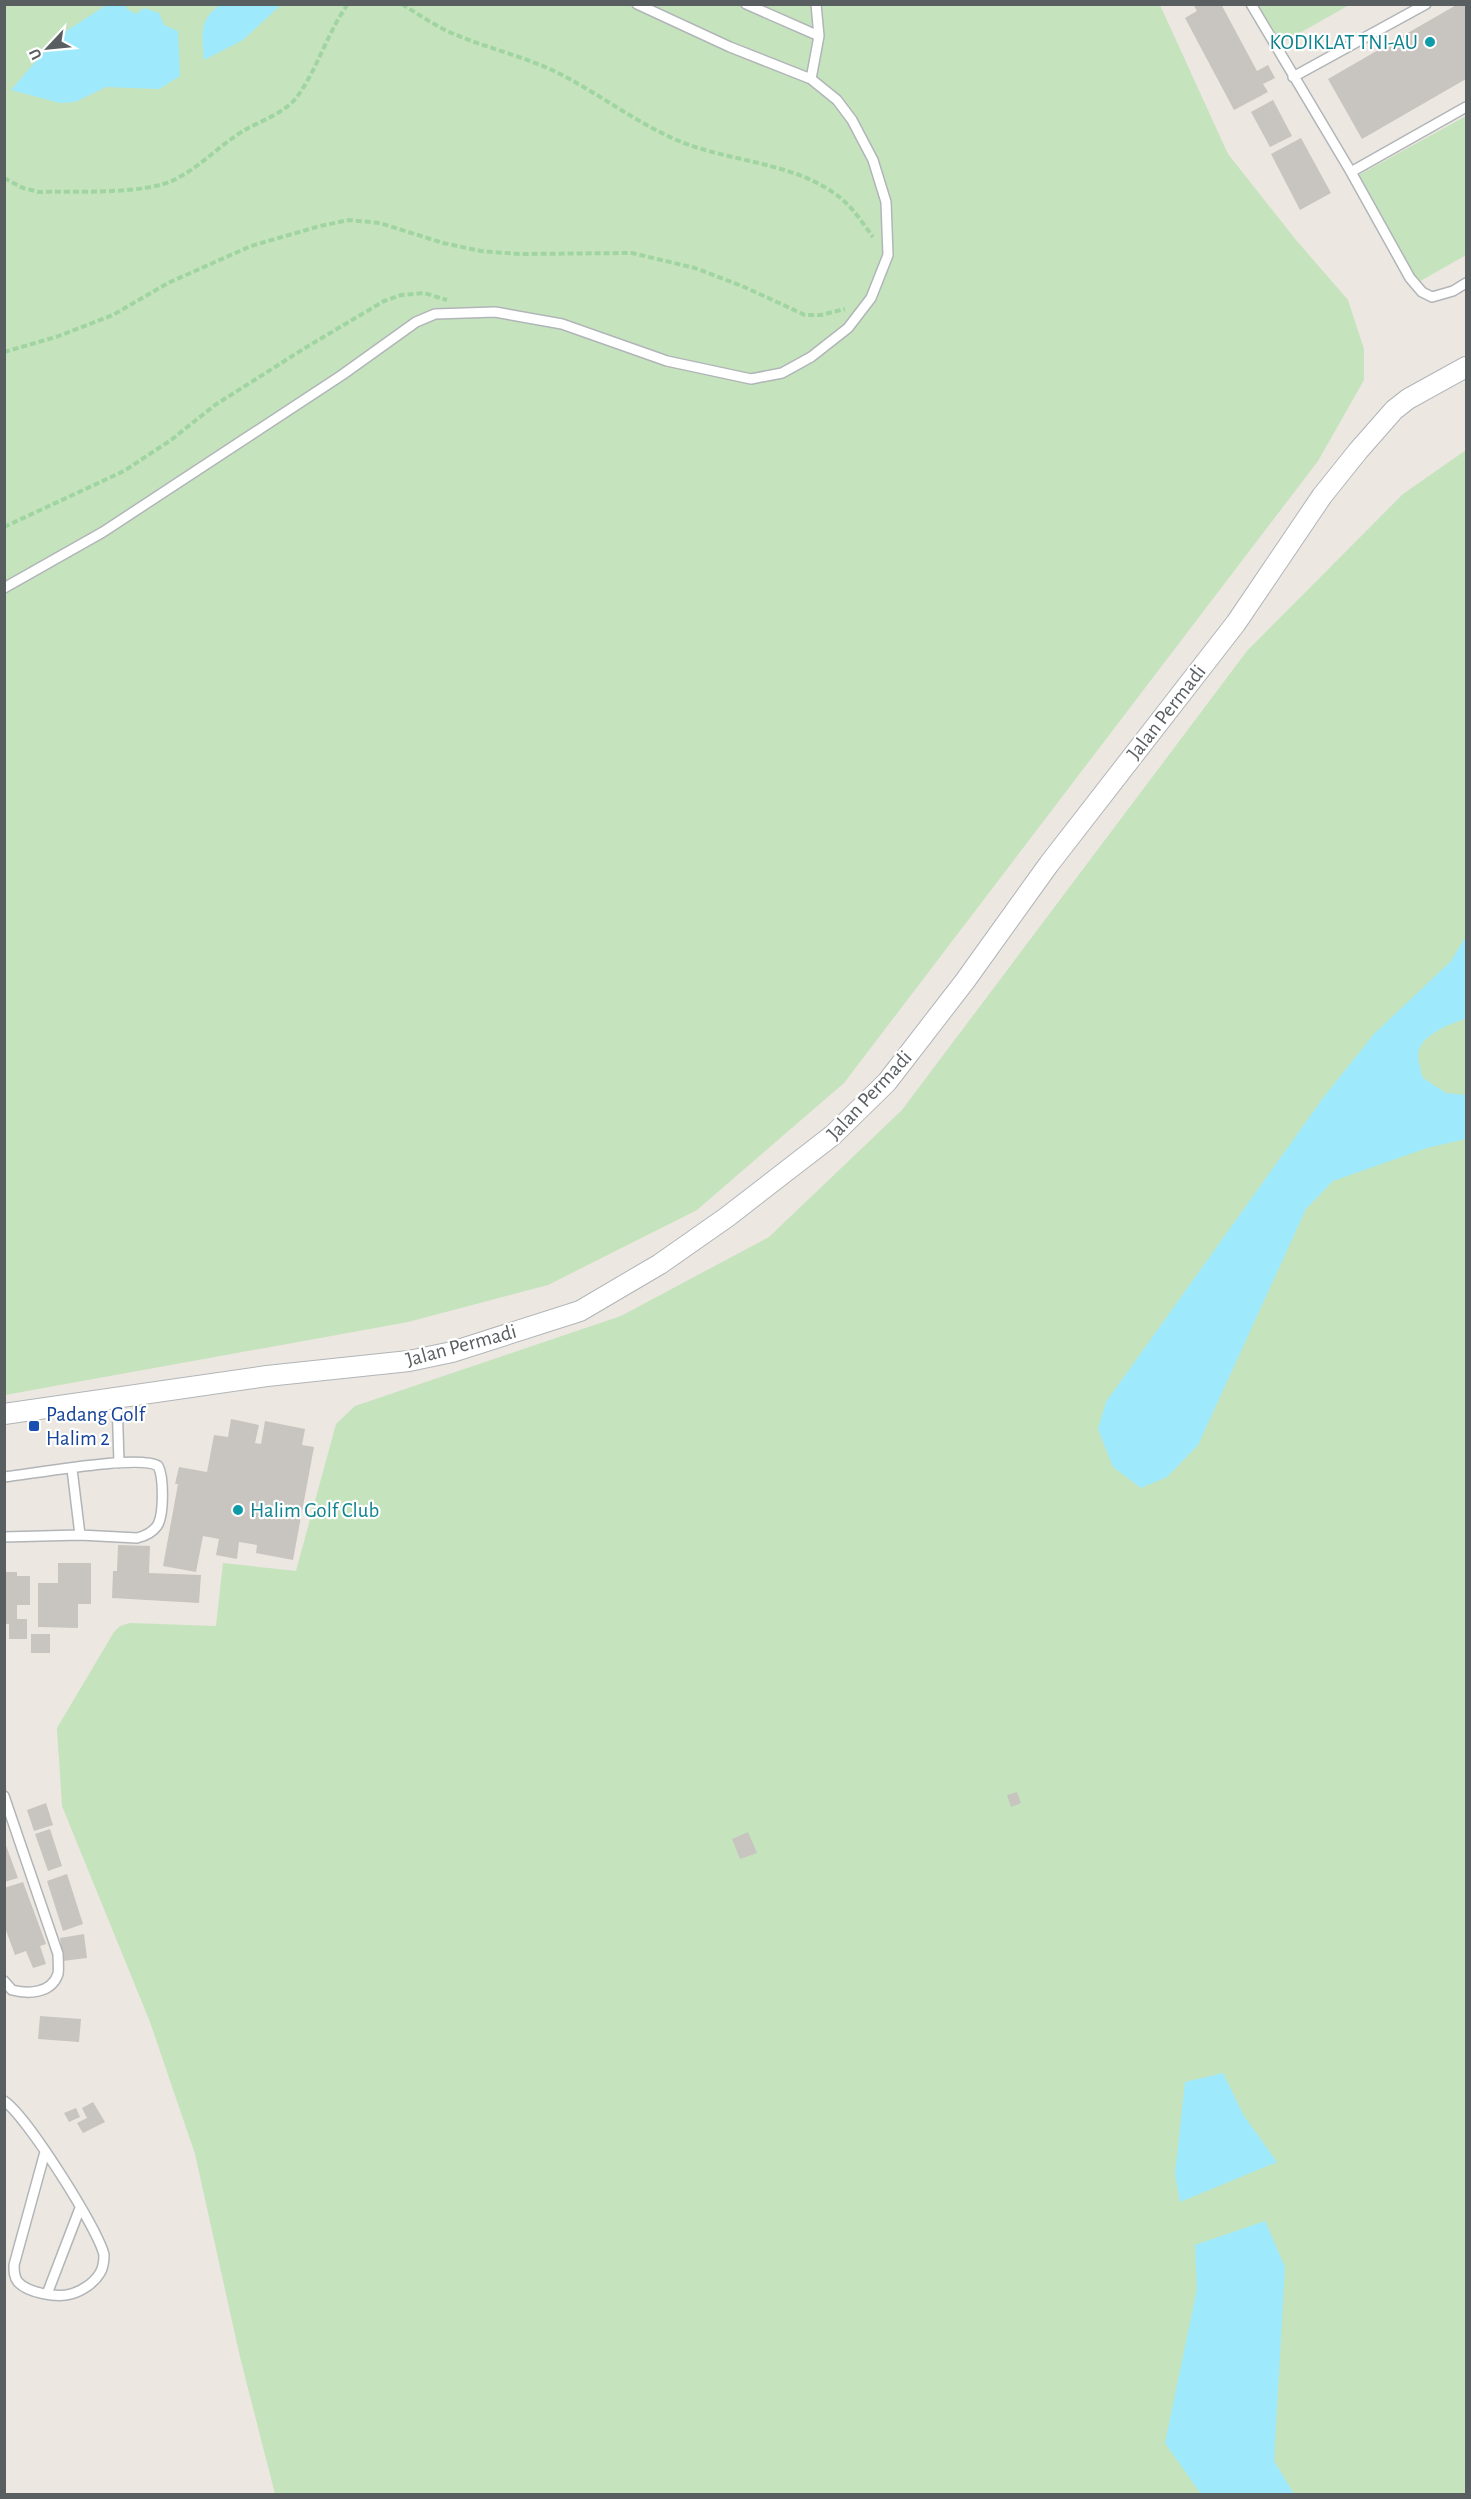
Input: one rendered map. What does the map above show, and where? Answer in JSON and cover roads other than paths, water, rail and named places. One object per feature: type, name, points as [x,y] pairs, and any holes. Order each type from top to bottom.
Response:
[{"type":"street","name":"Jalan Permadi","points":[[4,1414],[267,1376],[409,1361],[452,1352],[580,1311],[660,1264],[727,1217],[833,1136],[887,1082],[965,981],[1049,864],[1236,623],[1322,496],[1394,410],[1408,399],[1467,367]]},
{"type":"lane","points":[[4,588],[103,532],[342,375],[416,322],[435,314],[495,312],[562,324],[667,361],[751,379],[782,373],[836,339],[856,320],[871,298],[888,255],[886,202],[873,160],[852,120],[837,100],[810,79],[730,47],[637,4]]},
{"type":"lane","points":[[746,4],[819,36]]},
{"type":"lane","points":[[810,79],[819,36],[816,4]]},
{"type":"lane","points":[[1251,4],[1351,172],[1410,278],[1422,292],[1432,297],[1438,297],[1467,283]]},
{"type":"lane","points":[[1293,77],[1426,4]]},
{"type":"lane","points":[[1351,172],[1467,107]]},
{"type":"lane","points":[[117,1399],[119,1463]]},
{"type":"lane","points":[[4,1477],[119,1463],[152,1462],[158,1466],[162,1479],[160,1520],[150,1533],[137,1538],[81,1535],[4,1537]]},
{"type":"lane","points":[[72,1468],[81,1535]]},
{"type":"lane","points":[[4,1796],[58,1954],[58,1974],[48,1987],[29,1994],[12,1990],[4,1981]]},
{"type":"lane","points":[[4,2101],[13,2107],[45,2152],[98,2239],[104,2257],[101,2271],[91,2284],[70,2295],[46,2294],[26,2288],[17,2281],[14,2273],[14,2265],[45,2152]]},
{"type":"lane","points":[[46,2294],[80,2208]]},
{"type":"water","points":[[108,4],[125,5],[127,9],[136,14],[144,8],[159,13],[164,25],[178,31],[180,76],[159,89],[106,87],[75,102],[60,103],[11,90],[57,37]]},
{"type":"water","points":[[220,5],[281,5],[243,40],[204,60],[203,29],[208,17]]},
{"type":"water","points":[[1466,936],[1466,1019],[1452,1023],[1430,1036],[1420,1047],[1418,1054],[1423,1078],[1446,1093],[1466,1095],[1466,1139],[1427,1148],[1333,1181],[1306,1209],[1198,1445],[1167,1477],[1141,1488],[1113,1467],[1098,1429],[1106,1402],[1323,1098],[1374,1034],[1451,961]]},
{"type":"water","points":[[1223,2073],[1244,2116],[1277,2162],[1180,2202],[1175,2174],[1185,2082]]},
{"type":"water","points":[[1265,2221],[1285,2267],[1274,2461],[1294,2494],[1201,2494],[1165,2443],[1197,2289],[1195,2245]]},
{"type":"place","name":"KODIKLAT TNI-AU","points":[[1430,42]]},
{"type":"place","name":"Padang Golf Halim 2","points":[[34,1426]]},
{"type":"place","name":"Halim Golf Club","points":[[238,1510]]}]
